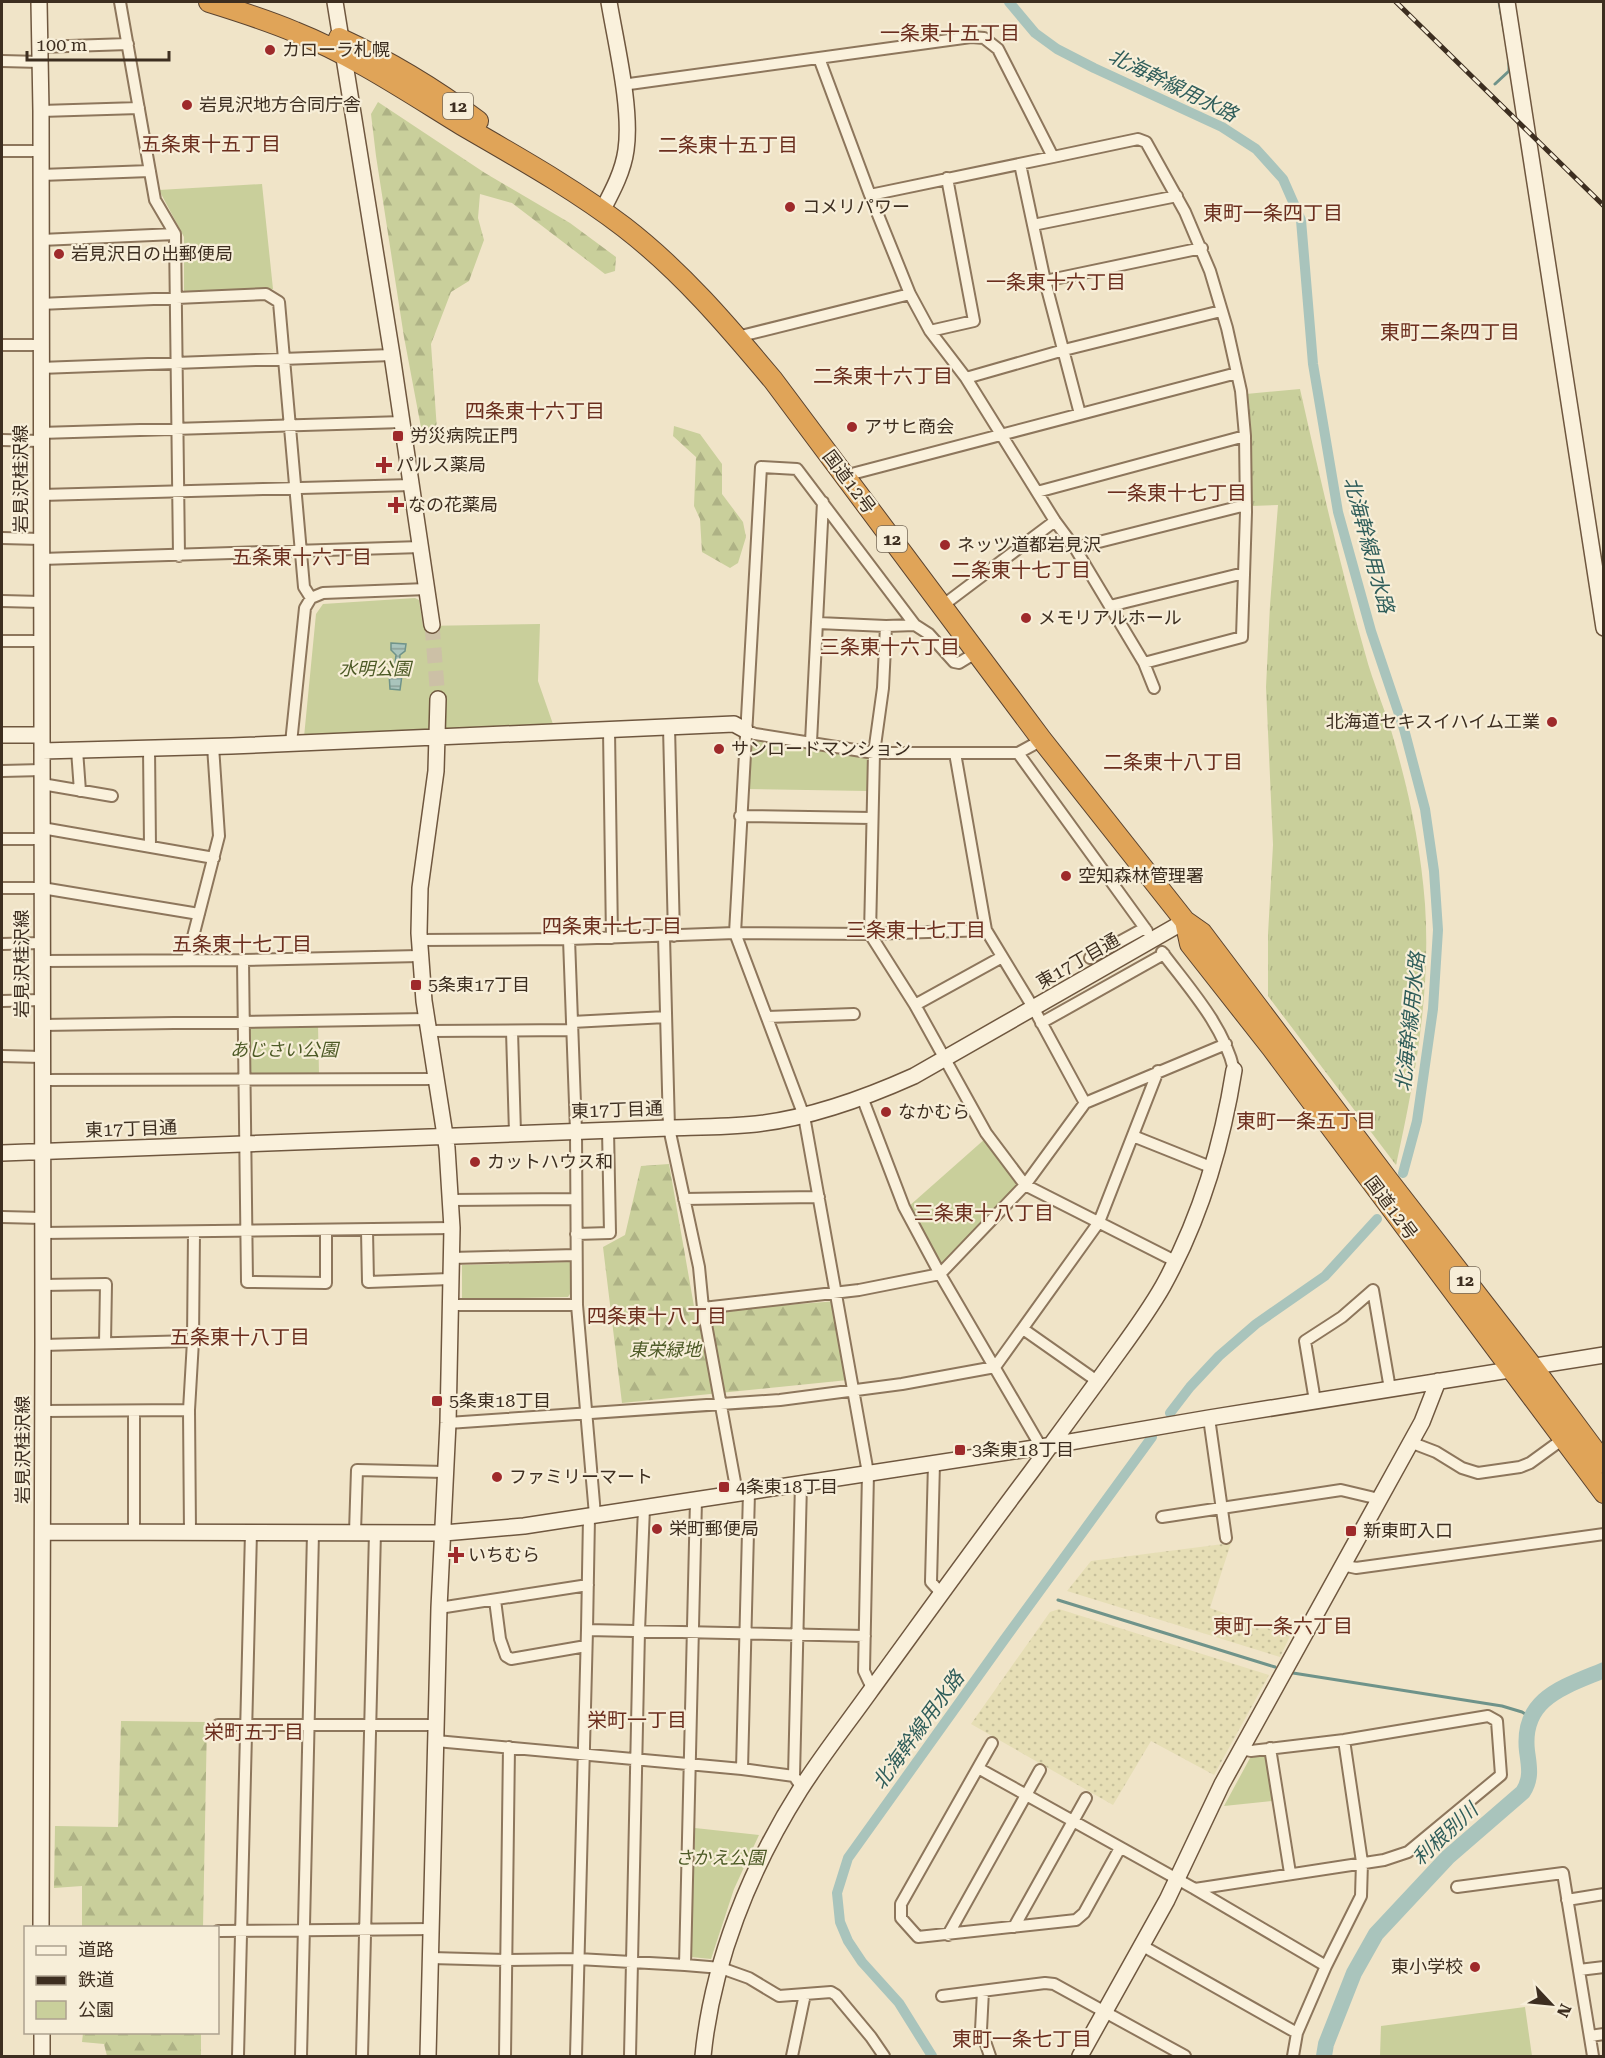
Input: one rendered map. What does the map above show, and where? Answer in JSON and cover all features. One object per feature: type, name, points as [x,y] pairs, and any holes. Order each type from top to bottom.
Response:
[{"type":"highway","name":"12","points":[[209,2],[341,46]]},
{"type":"highway","name":"12","points":[[250,2],[341,46]]},
{"type":"highway","name":"国道12号","points":[[341,46],[377,56],[429,86],[567,188],[602,211],[681,276],[737,337],[773,381],[1042,740],[1185,921],[1202,933],[1256,1004],[1271,1047],[1532,1366],[1604,1463]]},
{"type":"highway","name":"国道12号","points":[[1185,921],[1190,944],[1264,1026],[1390,1194],[1511,1369],[1604,1493]]},
{"type":"street","name":"岩見沢桂沢線","points":[[39,2],[43,1345],[41,1926]]},
{"type":"street","points":[[120,2],[155,200],[175,234],[179,556]]},
{"type":"street","points":[[335,2],[393,355],[432,625]]},
{"type":"street","points":[[602,211],[622,169],[626,150],[627,121],[609,2]]},
{"type":"street","points":[[1507,2],[1604,628]]},
{"type":"street","points":[[622,85],[971,37],[984,38],[998,50],[1053,157]]},
{"type":"street","points":[[2,61],[40,54],[128,44]]},
{"type":"street","points":[[819,58],[910,294],[930,331],[966,378],[1075,548],[1144,663],[1154,688]]},
{"type":"street","points":[[41,111],[139,108]]},
{"type":"street","points":[[870,195],[1138,139],[1146,142],[1177,196],[1202,248],[1210,271],[1237,373],[1245,436],[1246,505],[1242,637],[1144,663]]},
{"type":"street","points":[[2,151],[40,151]]},
{"type":"street","points":[[1020,164],[1045,281],[1080,414]]},
{"type":"street","points":[[41,175],[150,171]]},
{"type":"street","points":[[930,331],[974,321],[947,178]]},
{"type":"street","points":[[1033,225],[1177,196]]},
{"type":"street","points":[[41,240],[175,234]]},
{"type":"street","points":[[1045,281],[1202,248]]},
{"type":"street","points":[[40,304],[266,294],[279,302],[304,587],[311,598]]},
{"type":"street","points":[[737,337],[910,294]]},
{"type":"street","points":[[966,378],[1064,350],[1221,311]]},
{"type":"street","points":[[2,345],[40,345]]},
{"type":"street","points":[[40,368],[393,355]]},
{"type":"street","points":[[844,476],[1237,373]]},
{"type":"street","points":[[2,440],[179,428],[403,422]]},
{"type":"street","points":[[1037,492],[1245,436]]},
{"type":"street","points":[[872,1688],[864,1671],[868,1473],[819,1197],[804,1116],[735,933],[761,467],[796,470],[823,502],[915,625],[929,634],[954,662],[959,663],[977,652]]},
{"type":"street","points":[[41,495],[412,484]]},
{"type":"street","points":[[811,742],[823,502]]},
{"type":"street","points":[[1075,548],[1246,505]]},
{"type":"street","points":[[942,606],[1055,520]]},
{"type":"street","points":[[2,538],[40,539]]},
{"type":"street","points":[[41,559],[421,548]]},
{"type":"street","points":[[1110,606],[1244,573]]},
{"type":"street","points":[[291,743],[305,608],[311,598],[323,593],[427,589]]},
{"type":"street","points":[[2,602],[41,602]]},
{"type":"street","points":[[818,623],[915,625]]},
{"type":"street","points":[[886,626],[883,688],[874,753],[870,934],[915,1005],[986,1133],[1025,1185],[1175,1261]]},
{"type":"street","points":[[2,641],[41,641]]},
{"type":"street","points":[[428,2056],[439,1608],[448,1423],[452,1228],[446,1137],[419,956],[420,888],[436,771],[438,699]]},
{"type":"street","points":[[2,735],[77,750],[438,738],[734,724],[754,734],[874,753],[1018,753],[1042,740]]},
{"type":"street","points":[[669,727],[669,936],[666,1017],[669,1128],[699,1267],[703,1308],[719,1405],[743,1492],[745,1632],[742,1769]]},
{"type":"street","points":[[609,730],[612,938]]},
{"type":"street","points":[[187,960],[219,836],[213,746]]},
{"type":"street","points":[[149,748],[150,846]]},
{"type":"street","points":[[77,750],[80,791]]},
{"type":"street","points":[[955,753],[986,930],[1038,1016],[1084,1103]]},
{"type":"street","points":[[1018,753],[1146,929],[1090,958]]},
{"type":"street","points":[[2,771],[42,777],[80,791],[112,796]]},
{"type":"street","points":[[740,816],[872,818]]},
{"type":"street","points":[[2,839],[42,833],[150,846],[214,858]]},
{"type":"street","points":[[2,888],[42,888],[199,914]]},
{"type":"street","name":"東17丁目通","points":[[2,1153],[757,1124],[804,1116],[883,1090],[1038,1016],[1185,921]]},
{"type":"street","points":[[419,940],[569,939],[735,933],[870,934],[986,930]]},
{"type":"street","points":[[569,939],[576,1131],[577,1305],[592,1516],[586,1646],[576,2056]]},
{"type":"street","points":[[2,944],[42,943]]},
{"type":"street","points":[[703,2056],[721,1968],[750,1884],[798,1781],[872,1688],[1046,1446],[1137,1328],[1162,1286],[1197,1215],[1213,1167],[1228,1112],[1234,1071],[1226,1044],[1211,1019],[1163,953],[1038,1016]]},
{"type":"street","points":[[42,961],[419,956]]},
{"type":"street","points":[[915,1005],[1002,957]]},
{"type":"street","points":[[243,960],[248,1282],[326,1283],[326,1230]]},
{"type":"street","points":[[2,1000],[42,1000]]},
{"type":"street","points":[[767,1017],[854,1014]]},
{"type":"street","points":[[42,1025],[244,1022],[428,1025],[512,1031],[666,1017]]},
{"type":"street","points":[[512,1031],[515,1133]]},
{"type":"street","points":[[703,1308],[836,1292],[940,1274],[1025,1185],[1084,1103],[1226,1044]]},
{"type":"street","points":[[2,1056],[42,1057]]},
{"type":"street","points":[[448,1423],[780,1400],[902,1384],[995,1367],[1099,1222],[1158,1071]]},
{"type":"street","points":[[42,1080],[436,1079]]},
{"type":"street","points":[[862,1097],[904,1207],[940,1274],[995,1367],[1046,1446]]},
{"type":"street","points":[[576,1234],[610,1233],[608,1130]]},
{"type":"street","points":[[1132,1136],[1213,1167]]},
{"type":"street","points":[[684,1198],[819,1197]]},
{"type":"street","points":[[451,1200],[576,1199]]},
{"type":"street","points":[[2,1217],[42,1225],[194,1232],[452,1228]]},
{"type":"street","points":[[367,1230],[368,1282],[450,1279]]},
{"type":"street","points":[[190,1532],[189,1410],[193,1341],[194,1232]]},
{"type":"street","points":[[450,1258],[576,1255]]},
{"type":"street","points":[[42,1285],[106,1284],[105,1343]]},
{"type":"street","points":[[1315,1401],[1305,1341],[1342,1317],[1373,1290],[1390,1389]]},
{"type":"street","points":[[450,1305],[577,1305]]},
{"type":"street","points":[[1023,1329],[1097,1381]]},
{"type":"street","points":[[43,1345],[193,1341]]},
{"type":"street","points":[[43,1532],[444,1533],[484,1531],[1046,1446],[1604,1355]]},
{"type":"street","points":[[1080,2056],[1177,1880],[1241,1749],[1422,1422],[1438,1382]]},
{"type":"street","points":[[43,1411],[189,1410]]},
{"type":"street","points":[[134,1411],[134,1532]]},
{"type":"street","points":[[1209,1418],[1226,1538]]},
{"type":"street","points":[[1410,1442],[1436,1452],[1462,1468],[1478,1473],[1520,1467],[1530,1463],[1563,1439]]},
{"type":"street","points":[[934,1463],[931,1582],[941,1593]]},
{"type":"street","points":[[355,1532],[357,1470],[445,1472]]},
{"type":"street","points":[[798,1781],[801,1483]]},
{"type":"street","points":[[1162,1517],[1341,1490],[1379,1499]]},
{"type":"street","points":[[685,1965],[696,1500]]},
{"type":"street","points":[[630,2056],[639,1631],[644,1508]]},
{"type":"street","points":[[238,2056],[251,1532]]},
{"type":"street","points":[[362,2056],[375,1532]]},
{"type":"street","points":[[301,2056],[313,1533]]},
{"type":"street","points":[[1342,1566],[1356,1568],[1604,1534]]},
{"type":"street","points":[[439,1608],[588,1585]]},
{"type":"street","points":[[495,1600],[500,1639],[506,1656],[511,1659],[586,1646]]},
{"type":"street","points":[[587,1630],[865,1636]]},
{"type":"street","points":[[1195,1889],[1384,1860],[1408,1852],[1501,1775],[1497,1722],[1488,1716],[1344,1740],[1251,1751],[1241,1749]]},
{"type":"street","points":[[218,1725],[372,1724],[436,1733],[509,1748],[742,1769],[798,1781]]},
{"type":"street","points":[[1293,2056],[1297,2032],[1326,1966],[1361,1896],[1362,1863],[1344,1740]]},
{"type":"street","points":[[992,1743],[901,1904],[901,1918],[918,1937],[1076,1920],[1084,1913],[1120,1848]]},
{"type":"street","points":[[505,2056],[509,1748]]},
{"type":"street","points":[[1270,1748],[1290,1873]]},
{"type":"street","points":[[978,1768],[1195,1889],[1326,1966]]},
{"type":"street","points":[[948,1935],[1040,1770]]},
{"type":"street","points":[[1014,1927],[1086,1798]]},
{"type":"street","points":[[1457,1887],[1563,1873],[1593,2056]]},
{"type":"street","points":[[1568,1900],[1604,1894]]},
{"type":"street","points":[[219,1931],[432,1929]]},
{"type":"street","points":[[1141,1945],[1297,2032]]},
{"type":"street","points":[[431,1958],[578,1959],[721,1968],[749,1978],[779,1996],[831,1992],[871,2037],[884,2056]]},
{"type":"street","points":[[1579,1970],[1604,1966]]},
{"type":"street","points":[[942,1996],[1049,1983],[1060,1986],[1185,2056]]},
{"type":"street","points":[[982,1991],[981,2030],[990,2056]]},
{"type":"street","points":[[792,2056],[805,1994]]},
{"type":"street","points":[[42,2034],[42,2056]]},
{"type":"street","points":[[1590,2036],[1604,2034]]},
{"type":"shaded area","points":[[1231,1543],[1210,1608],[1290,1636],[1280,1657],[1067,1591],[1091,1561]]},
{"type":"shaded area","points":[[1059,1609],[1269,1675],[1214,1775],[1151,1741],[1113,1805],[971,1724],[1050,1612]]},
{"type":"green space","points":[[378,102],[485,173],[570,223],[616,257],[615,271],[605,274],[512,203],[480,194],[478,218],[484,240],[469,281],[451,292],[431,344],[437,430],[427,441],[423,438],[404,337],[376,156],[371,114]]},
{"type":"green space","points":[[262,184],[273,289],[184,293],[184,237],[159,190]]},
{"type":"green space","points":[[1300,389],[1356,620],[1368,665],[1388,721],[1410,803],[1421,864],[1425,904],[1426,970],[1415,1068],[1396,1165],[1268,996],[1268,934],[1273,845],[1266,687],[1278,505],[1251,506],[1246,394]]},
{"type":"green space","points":[[674,426],[700,434],[722,464],[722,494],[743,522],[746,537],[738,563],[730,568],[702,552],[700,519],[694,506],[696,457],[673,436]]},
{"type":"green space","name":"水明公園","points":[[415,598],[419,600],[423,626],[540,624],[538,681],[554,727],[304,737],[316,614],[323,604]]},
{"type":"green space","points":[[750,739],[869,758],[867,791],[747,789]]},
{"type":"green space","name":"あじさい公園","points":[[318,1024],[319,1075],[250,1076],[249,1025]]},
{"type":"green space","points":[[986,1138],[1021,1185],[941,1267],[908,1207]]},
{"type":"green space","name":"東栄緑地","points":[[669,1164],[695,1312],[838,1301],[848,1380],[622,1403],[603,1247],[625,1235],[641,1166]]},
{"type":"green space","points":[[570,1262],[570,1294],[568,1297],[462,1299],[462,1265]]},
{"type":"green space","points":[[121,1721],[207,1722],[203,1926],[82,1926],[82,1886],[54,1888],[55,1826],[118,1827]]},
{"type":"green space","points":[[1263,1755],[1267,1759],[1273,1801],[1224,1806],[1250,1758]]},
{"type":"green space","name":"さかえ公園","points":[[695,1828],[759,1835],[734,1889],[711,1959],[691,1957]]},
{"type":"green space","points":[[1525,2007],[1532,2056],[1380,2056],[1381,2026]]},
{"type":"green space","points":[[83,2034],[201,2034],[201,2056],[107,2056],[104,2044],[82,2042]]},
{"type":"water","points":[[391,643],[406,644],[405,651],[400,655],[399,672],[402,675],[400,690],[390,689],[389,673],[394,672],[396,655],[391,650]]},
{"type":"waterway","name":"北海幹線用水路","points":[[1009,2],[1035,33],[1057,49],[1222,127],[1256,149],[1283,179],[1301,220],[1313,364],[1338,512],[1371,631],[1404,729],[1425,809],[1434,871],[1438,930],[1433,1009],[1417,1121],[1403,1173]]},
{"type":"waterway","points":[[1499,2],[1505,35]]},
{"type":"waterway","points":[[1495,84],[1509,71],[1509,62]]},
{"type":"waterway","name":"北海幹線用水路","points":[[1170,1413],[1219,1356],[1256,1324],[1325,1276],[1377,1219]]},
{"type":"waterway","name":"北海幹線用水路","points":[[932,2056],[899,2003],[862,1962],[848,1941],[840,1922],[837,1893],[848,1858],[1152,1437]]},
{"type":"waterway","points":[[1058,1600],[1275,1667]]},
{"type":"waterway","name":"利根別川","points":[[1324,2056],[1326,2044],[1354,1973],[1376,1934],[1448,1857],[1523,1792],[1528,1782],[1529,1772],[1527,1733],[1531,1718],[1538,1707],[1560,1689],[1604,1670]]},
{"type":"waterway","points":[[1293,1673],[1502,1706],[1530,1717]]},
{"type":"tunnel","points":[[432,625],[438,699]]},
{"type":"railway","points":[[1396,2],[1604,206]]},
{"type":"place","name":"カローラ札幌","points":[[270,50]]},
{"type":"place","name":"岩見沢地方合同庁舎","points":[[187,105]]},
{"type":"place","name":"コメリパワー","points":[[790,207]]},
{"type":"place","name":"岩見沢日の出郵便局","points":[[59,254]]},
{"type":"place","name":"アサヒ商会","points":[[852,427]]},
{"type":"place","name":"労災病院正門","points":[[398,436]]},
{"type":"place","name":"パルス薬局","points":[[384,465]]},
{"type":"place","name":"なの花薬局","points":[[396,505]]},
{"type":"place","name":"ネッツ道都岩見沢","points":[[945,545]]},
{"type":"place","name":"メモリアルホール","points":[[1026,618]]},
{"type":"place","name":"北海道セキスイハイム工業","points":[[1552,722]]},
{"type":"place","name":"サンロードマンション","points":[[719,749]]},
{"type":"place","name":"空知森林管理署","points":[[1066,876]]},
{"type":"place","name":"5条東17丁目","points":[[416,985]]},
{"type":"place","name":"なかむら","points":[[886,1112]]},
{"type":"place","name":"カットハウス和","points":[[475,1162]]},
{"type":"place","name":"5条東18丁目","points":[[437,1401]]},
{"type":"place","name":"3条東18丁目","points":[[960,1450]]},
{"type":"place","name":"ファミリーマート","points":[[497,1477]]},
{"type":"place","name":"4条東18丁目","points":[[724,1487]]},
{"type":"place","name":"栄町郵便局","points":[[657,1529]]},
{"type":"place","name":"新東町入口","points":[[1351,1531]]},
{"type":"place","name":"いちむら","points":[[456,1555]]},
{"type":"place","name":"東小学校","points":[[1475,1967]]},
{"type":"district","name":"一条東十五丁目","points":[[950,33]]},
{"type":"district","name":"五条東十五丁目","points":[[211,144]]},
{"type":"district","name":"二条東十五丁目","points":[[728,145]]},
{"type":"district","name":"東町一条四丁目","points":[[1273,213]]},
{"type":"district","name":"一条東十六丁目","points":[[1056,282]]},
{"type":"district","name":"東町二条四丁目","points":[[1450,332]]},
{"type":"district","name":"二条東十六丁目","points":[[883,376]]},
{"type":"district","name":"四条東十六丁目","points":[[535,411]]},
{"type":"district","name":"一条東十七丁目","points":[[1177,493]]},
{"type":"district","name":"五条東十六丁目","points":[[302,557]]},
{"type":"district","name":"二条東十七丁目","points":[[1021,570]]},
{"type":"district","name":"三条東十六丁目","points":[[890,647]]},
{"type":"district","name":"二条東十八丁目","points":[[1173,762]]},
{"type":"district","name":"四条東十七丁目","points":[[612,926]]},
{"type":"district","name":"三条東十七丁目","points":[[916,930]]},
{"type":"district","name":"五条東十七丁目","points":[[242,944]]},
{"type":"district","name":"東町一条五丁目","points":[[1306,1121]]},
{"type":"district","name":"三条東十八丁目","points":[[984,1213]]},
{"type":"district","name":"四条東十八丁目","points":[[657,1316]]},
{"type":"district","name":"五条東十八丁目","points":[[240,1337]]},
{"type":"district","name":"東町一条六丁目","points":[[1283,1626]]},
{"type":"district","name":"栄町一丁目","points":[[637,1720]]},
{"type":"district","name":"栄町五丁目","points":[[254,1732]]},
{"type":"district","name":"東町一条七丁目","points":[[1022,2039]]}]
